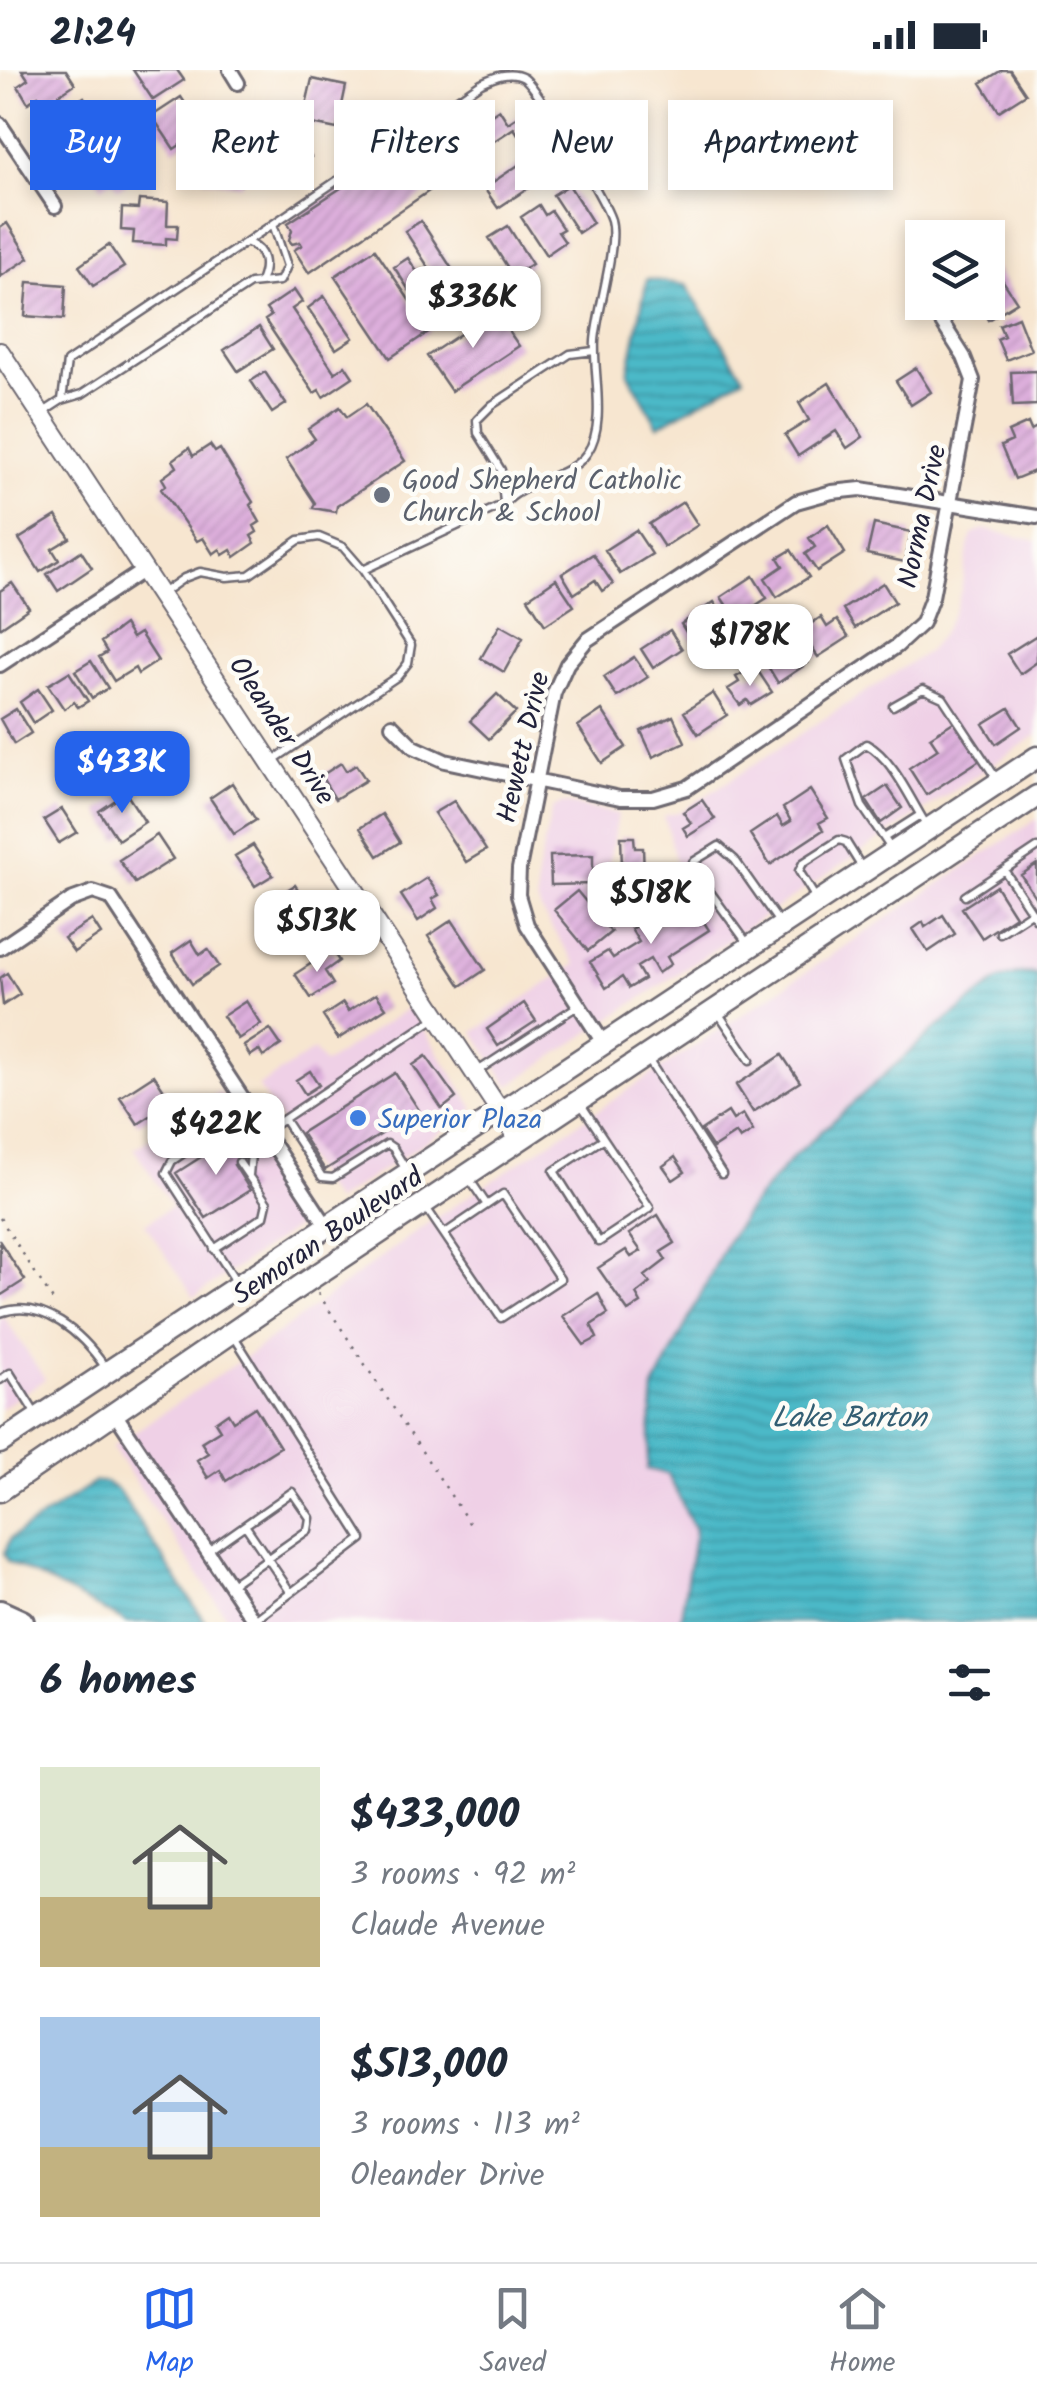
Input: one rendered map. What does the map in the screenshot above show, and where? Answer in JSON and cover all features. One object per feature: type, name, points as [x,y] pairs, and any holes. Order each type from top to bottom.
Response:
[{"type":"highway","points":[[0,1616],[21,1622]]},
{"type":"main road","name":"Semoran Boulevard","points":[[0,1444],[864,872],[889,845],[1037,757]]},
{"type":"main road","name":"Semoran Boulevard","points":[[0,1490],[308,1280],[1037,796]]},
{"type":"street","points":[[0,124],[56,206]]},
{"type":"street","name":"Norma Drive","points":[[392,724],[414,746],[445,761],[620,798],[653,798],[687,788],[897,646],[922,624],[932,597],[973,380],[964,357],[940,320]]},
{"type":"street","name":"Oleander Drive","points":[[0,352],[519,1140]]},
{"type":"street","name":"Hewett Drive","points":[[604,1044],[527,925],[518,894],[554,693],[566,664],[586,640],[796,502],[861,489],[1037,517]]},
{"type":"street","points":[[0,665],[144,570]]},
{"type":"street","points":[[0,948],[71,900],[93,892],[110,898],[328,1228]]},
{"type":"street","points":[[114,1412],[254,1621]]},
{"type":"lane","points":[[62,400],[67,362],[480,83],[504,73],[524,78],[599,193],[612,223],[594,350],[598,415],[588,452],[565,471],[514,492],[504,504],[363,570]]},
{"type":"lane","points":[[41,414],[62,400],[82,394],[250,284],[280,281],[287,266],[273,224]]},
{"type":"lane","points":[[248,243],[256,246],[264,258],[260,282]]},
{"type":"lane","points":[[504,504],[501,470],[478,433],[477,420],[492,404],[570,354],[594,350]]},
{"type":"lane","points":[[160,594],[200,572],[227,577],[248,575],[299,540],[319,537],[343,547],[363,570],[411,645],[408,663],[398,676],[271,761]]},
{"type":"lane","points":[[893,706],[923,689],[943,698],[999,782]]},
{"type":"lane","points":[[889,845],[856,794],[846,758],[866,744],[896,778],[924,822]]},
{"type":"lane","points":[[818,902],[799,870],[803,863],[839,840],[846,842],[864,872]]},
{"type":"lane","points":[[750,947],[692,867],[694,862],[719,846],[736,860],[782,926]]},
{"type":"lane","points":[[965,896],[1037,848]]},
{"type":"lane","points":[[1000,933],[1034,916],[1004,870]]},
{"type":"lane","points":[[475,1072],[579,1005]]},
{"type":"lane","points":[[716,1009],[750,1060]]},
{"type":"lane","points":[[265,1132],[438,1016]]},
{"type":"lane","points":[[646,1056],[722,1174]]},
{"type":"lane","points":[[578,1100],[650,1208],[599,1242],[554,1171],[602,1139]]},
{"type":"lane","points":[[239,1287],[166,1173],[172,1161],[224,1134],[250,1109]]},
{"type":"lane","points":[[284,1120],[322,1177],[333,1178],[386,1144],[410,1174]]},
{"type":"lane","points":[[224,1134],[238,1134],[251,1154],[249,1176]]},
{"type":"lane","points":[[214,1249],[264,1216],[267,1203],[239,1162]]},
{"type":"lane","points":[[466,1175],[486,1205]]},
{"type":"lane","points":[[423,1204],[502,1318],[560,1279],[502,1194],[444,1234]]},
{"type":"lane","points":[[0,1313],[18,1309],[38,1312],[63,1323],[90,1343],[109,1372]]},
{"type":"lane","points":[[232,1332],[362,1539],[254,1621]]},
{"type":"lane","points":[[0,1380],[10,1373],[39,1418]]},
{"type":"lane","points":[[207,1552],[292,1492],[310,1518],[308,1530],[230,1585]]},
{"type":"lane","points":[[245,1526],[291,1593]]},
{"type":"path","points":[[0,1218],[63,1323]]},
{"type":"path","points":[[308,1280],[473,1529]]},
{"type":"shaded area","points":[[983,529],[1037,541],[1037,735],[509,1086],[474,1032],[576,964],[537,900],[537,875],[552,809],[563,803],[618,814],[605,884],[633,924],[683,891],[664,816],[684,810],[927,652],[954,612],[969,543],[972,535]]},
{"type":"shaded area","points":[[1037,819],[1037,1328],[842,1622],[230,1622],[112,1447],[254,1351],[428,1223]]},
{"type":"shaded area","name":"Superior Plaza","points":[[409,1007],[475,1109],[334,1202],[258,1087],[314,1050],[324,1064]]},
{"type":"shaded area","points":[[220,1092],[305,1221],[194,1297],[145,1224],[172,1206],[134,1149]]},
{"type":"shaded area","points":[[4,1317],[45,1379],[0,1409],[0,1319]]},
{"type":"water","points":[[647,279],[686,285],[744,377],[658,426],[628,373]]},
{"type":"water","name":"Lake Barton","points":[[1019,973],[1037,974],[1037,1622],[680,1622],[695,1531],[668,1474],[647,1469],[654,1388],[728,1240],[753,1203],[794,1156],[933,1031],[997,981]]},
{"type":"water","points":[[95,1482],[105,1482],[118,1490],[205,1622],[126,1622],[8,1561],[4,1553],[11,1538]]},
{"type":"building","points":[[22,70],[66,70],[75,84],[51,100],[40,100],[38,96],[28,103],[18,86],[28,79]]},
{"type":"building","points":[[133,70],[177,70],[184,80],[153,100]]},
{"type":"building","points":[[1002,70],[1010,70],[1026,94],[999,111],[981,83]]},
{"type":"building","points":[[312,79],[346,86],[343,100],[334,100],[334,128],[314,124],[314,100],[307,100]]},
{"type":"building","points":[[176,100],[174,149],[156,122],[156,113]]},
{"type":"building","points":[[499,109],[508,123],[515,118],[515,130],[495,140],[495,112]]},
{"type":"building","points":[[515,167],[515,190],[525,190],[498,208],[485,190],[495,190],[495,181]]},
{"type":"building","points":[[338,190],[431,190],[309,273],[294,250],[302,245],[289,240],[292,230],[288,223]]},
{"type":"building","points":[[572,190],[593,223],[578,233],[553,195]]},
{"type":"building","points":[[139,200],[168,202],[167,225],[178,225],[177,239],[166,238],[166,245],[133,243],[134,231],[121,230],[122,208],[138,209]]},
{"type":"building","points":[[539,205],[545,215],[551,211],[563,229],[558,232],[565,242],[546,255],[521,217]]},
{"type":"building","points":[[421,221],[480,312],[464,322],[405,231]]},
{"type":"building","points":[[7,223],[29,258],[0,277],[0,228]]},
{"type":"building","points":[[508,226],[532,264],[513,276],[489,238]]},
{"type":"building","points":[[109,245],[124,267],[93,286],[79,266]]},
{"type":"building","points":[[375,249],[430,331],[390,358],[335,276]]},
{"type":"building","points":[[408,258],[423,281],[409,290],[394,267]]},
{"type":"building","points":[[28,282],[66,285],[64,319],[25,316]]},
{"type":"building","points":[[1005,284],[1017,302],[1005,309]]},
{"type":"building","points":[[294,290],[302,302],[292,309],[335,373],[345,365],[353,377],[323,397],[319,390],[314,393],[265,320],[271,316],[266,309]]},
{"type":"building","points":[[324,296],[353,338],[336,349],[308,308]]},
{"type":"building","points":[[495,311],[519,346],[451,391],[427,356]]},
{"type":"building","points":[[1018,317],[1031,350],[1006,360],[997,339],[1004,336],[999,325]]},
{"type":"building","points":[[259,327],[273,349],[238,371],[224,350]]},
{"type":"building","points":[[916,368],[931,392],[911,405],[896,381]]},
{"type":"building","points":[[1037,371],[1037,405],[1013,406],[1011,372]]},
{"type":"building","points":[[265,372],[286,404],[272,413],[251,381]]},
{"type":"building","points":[[829,383],[863,437],[847,448],[836,431],[798,456],[785,435],[809,420],[799,403]]},
{"type":"building","points":[[366,404],[405,461],[337,506],[336,512],[313,508],[315,503],[286,459],[315,439],[308,429],[340,407],[347,417]]},
{"type":"building","points":[[1028,423],[1031,430],[1037,427],[1037,470],[1015,479],[1001,446],[1012,441],[1008,432]]},
{"type":"building","points":[[210,445],[215,452],[220,449],[253,502],[250,505],[260,522],[251,536],[255,543],[235,557],[231,550],[223,555],[220,549],[213,554],[203,538],[197,541],[161,489],[166,485],[162,478],[177,467],[173,460],[189,448],[193,456]]},
{"type":"building","points":[[683,502],[698,525],[664,547],[649,524]]},
{"type":"building","points":[[56,516],[70,538],[52,549],[59,560],[40,572],[19,539]]},
{"type":"building","points":[[874,524],[911,532],[905,562],[867,554]]},
{"type":"building","points":[[828,525],[845,553],[817,571],[805,554],[815,547],[809,538]]},
{"type":"building","points":[[636,530],[652,554],[620,574],[605,550]]},
{"type":"building","points":[[791,550],[809,577],[777,597],[765,578],[783,566],[778,558]]},
{"type":"building","points":[[81,551],[92,568],[58,591],[47,574]]},
{"type":"building","points":[[593,554],[613,584],[602,591],[595,580],[574,594],[562,574]]},
{"type":"building","points":[[753,576],[767,598],[750,609],[758,621],[743,631],[721,597]]},
{"type":"building","points":[[556,579],[574,606],[545,625],[528,598]]},
{"type":"building","points":[[12,583],[29,608],[0,628],[0,591]]},
{"type":"building","points":[[883,583],[895,602],[855,628],[843,609]]},
{"type":"building","points":[[714,602],[728,624],[695,646],[681,624]]},
{"type":"building","points":[[821,617],[827,627],[837,620],[849,637],[818,657],[800,631]]},
{"type":"building","points":[[124,625],[132,638],[140,633],[158,661],[138,674],[135,668],[114,681],[99,657],[107,652],[101,642]]},
{"type":"building","points":[[500,625],[523,638],[504,672],[481,658]]},
{"type":"building","points":[[670,630],[682,649],[653,668],[641,649]]},
{"type":"building","points":[[1037,635],[1037,662],[1020,674],[1007,654]]},
{"type":"building","points":[[792,638],[808,663],[778,683],[767,665],[777,659],[772,651]]},
{"type":"building","points":[[634,657],[648,677],[617,697],[604,677]]},
{"type":"building","points":[[91,661],[108,688],[92,698],[75,671]]},
{"type":"building","points":[[758,671],[772,692],[751,705],[747,700],[740,705],[728,689],[739,682],[736,677],[745,672],[748,677]]},
{"type":"building","points":[[69,672],[88,701],[78,707],[74,702],[64,709],[48,685]]},
{"type":"building","points":[[38,689],[52,710],[33,723],[20,702]]},
{"type":"building","points":[[713,693],[727,715],[698,734],[684,712]]},
{"type":"building","points":[[497,694],[516,712],[489,739],[470,721]]},
{"type":"building","points":[[1009,708],[1021,727],[996,744],[983,724]]},
{"type":"building","points":[[16,709],[31,733],[14,744],[0,719]]},
{"type":"building","points":[[602,710],[626,747],[602,763],[578,726]]},
{"type":"building","points":[[673,716],[685,742],[653,757],[641,731]]},
{"type":"building","points":[[955,721],[980,760],[926,795],[909,768],[938,749],[930,737]]},
{"type":"building","points":[[341,763],[346,771],[356,765],[366,780],[335,799],[321,776]]},
{"type":"building","points":[[232,783],[256,820],[234,834],[210,798]]},
{"type":"building","points":[[887,786],[902,808],[881,823],[866,800]]},
{"type":"building","points":[[810,790],[828,818],[819,823],[823,830],[770,865],[750,834],[777,816],[783,826],[791,821],[783,808]]},
{"type":"building","points":[[126,793],[145,822],[118,840],[99,811]]},
{"type":"building","points":[[702,800],[715,819],[688,836],[683,828],[691,823],[683,812]]},
{"type":"building","points":[[454,801],[486,850],[466,862],[434,813]]},
{"type":"building","points":[[62,809],[77,832],[59,843],[44,820]]},
{"type":"building","points":[[382,814],[400,842],[378,856],[360,828]]},
{"type":"building","points":[[157,835],[173,859],[135,883],[119,860]]},
{"type":"building","points":[[621,837],[634,837],[635,848],[643,848],[645,896],[623,897]]},
{"type":"building","points":[[253,845],[273,875],[255,886],[235,856]]},
{"type":"building","points":[[593,855],[593,884],[551,885],[550,856]]},
{"type":"building","points":[[1037,864],[1037,900],[1021,875]]},
{"type":"building","points":[[427,878],[439,895],[432,899],[437,908],[418,921],[401,895]]},
{"type":"building","points":[[295,885],[307,903],[271,927],[259,908]]},
{"type":"building","points":[[996,886],[1015,916],[982,938],[962,908]]},
{"type":"building","points":[[577,891],[611,932],[588,951],[554,910]]},
{"type":"building","points":[[692,903],[709,930],[667,957],[671,964],[658,973],[650,959],[637,967],[644,979],[629,988],[622,977],[606,988],[590,962],[608,951],[613,958],[639,942],[631,929],[645,920],[651,930]]},
{"type":"building","points":[[317,910],[329,928],[306,943],[294,925]]},
{"type":"building","points":[[943,915],[955,934],[928,952],[913,929],[923,922],[925,927]]},
{"type":"building","points":[[92,920],[101,934],[74,952],[64,938]]},
{"type":"building","points":[[452,920],[485,970],[461,986],[428,936]]},
{"type":"building","points":[[191,940],[200,955],[208,949],[219,966],[192,984],[172,953]]},
{"type":"building","points":[[332,950],[339,961],[325,971],[333,984],[311,998],[295,974]]},
{"type":"building","points":[[7,973],[20,994],[3,1005],[0,978]]},
{"type":"building","points":[[376,994],[386,1008],[338,1039],[323,1016],[343,1003],[348,1011]]},
{"type":"building","points":[[246,1001],[261,1024],[238,1039],[223,1016]]},
{"type":"building","points":[[524,1003],[536,1021],[498,1046],[487,1029]]},
{"type":"building","points":[[270,1029],[281,1045],[263,1057],[259,1050],[250,1056],[244,1046]]},
{"type":"building","points":[[782,1055],[800,1082],[753,1112],[736,1085]]},
{"type":"building","points":[[426,1056],[456,1098],[442,1109],[413,1065]]},
{"type":"building","points":[[310,1071],[319,1085],[305,1094],[296,1080]]},
{"type":"building","points":[[395,1073],[419,1110],[325,1170],[301,1133]]},
{"type":"building","points":[[154,1075],[172,1102],[138,1124],[120,1097]]},
{"type":"building","points":[[728,1112],[733,1120],[743,1114],[753,1131],[740,1139],[736,1133],[713,1148],[701,1130]]},
{"type":"building","points":[[234,1136],[247,1157],[234,1165],[250,1190],[206,1218],[176,1173]]},
{"type":"building","points":[[675,1157],[685,1172],[673,1180],[663,1166]]},
{"type":"building","points":[[658,1215],[675,1243],[661,1252],[666,1260],[645,1276],[650,1283],[636,1294],[641,1303],[628,1311],[598,1268],[626,1250],[631,1257],[641,1251],[629,1234]]},
{"type":"building","points":[[0,1242],[25,1280],[0,1296]]},
{"type":"building","points":[[598,1293],[608,1314],[591,1325],[597,1338],[584,1345],[563,1316]]},
{"type":"building","points":[[255,1407],[280,1447],[226,1481],[220,1470],[208,1478],[197,1460],[208,1453],[201,1442],[220,1430],[215,1422],[228,1413],[233,1421]]},
{"type":"place","name":"Good Shepherd Catholic Church & School","points":[[382,495]]},
{"type":"place","name":"Superior Plaza","points":[[358,1118]]}]
